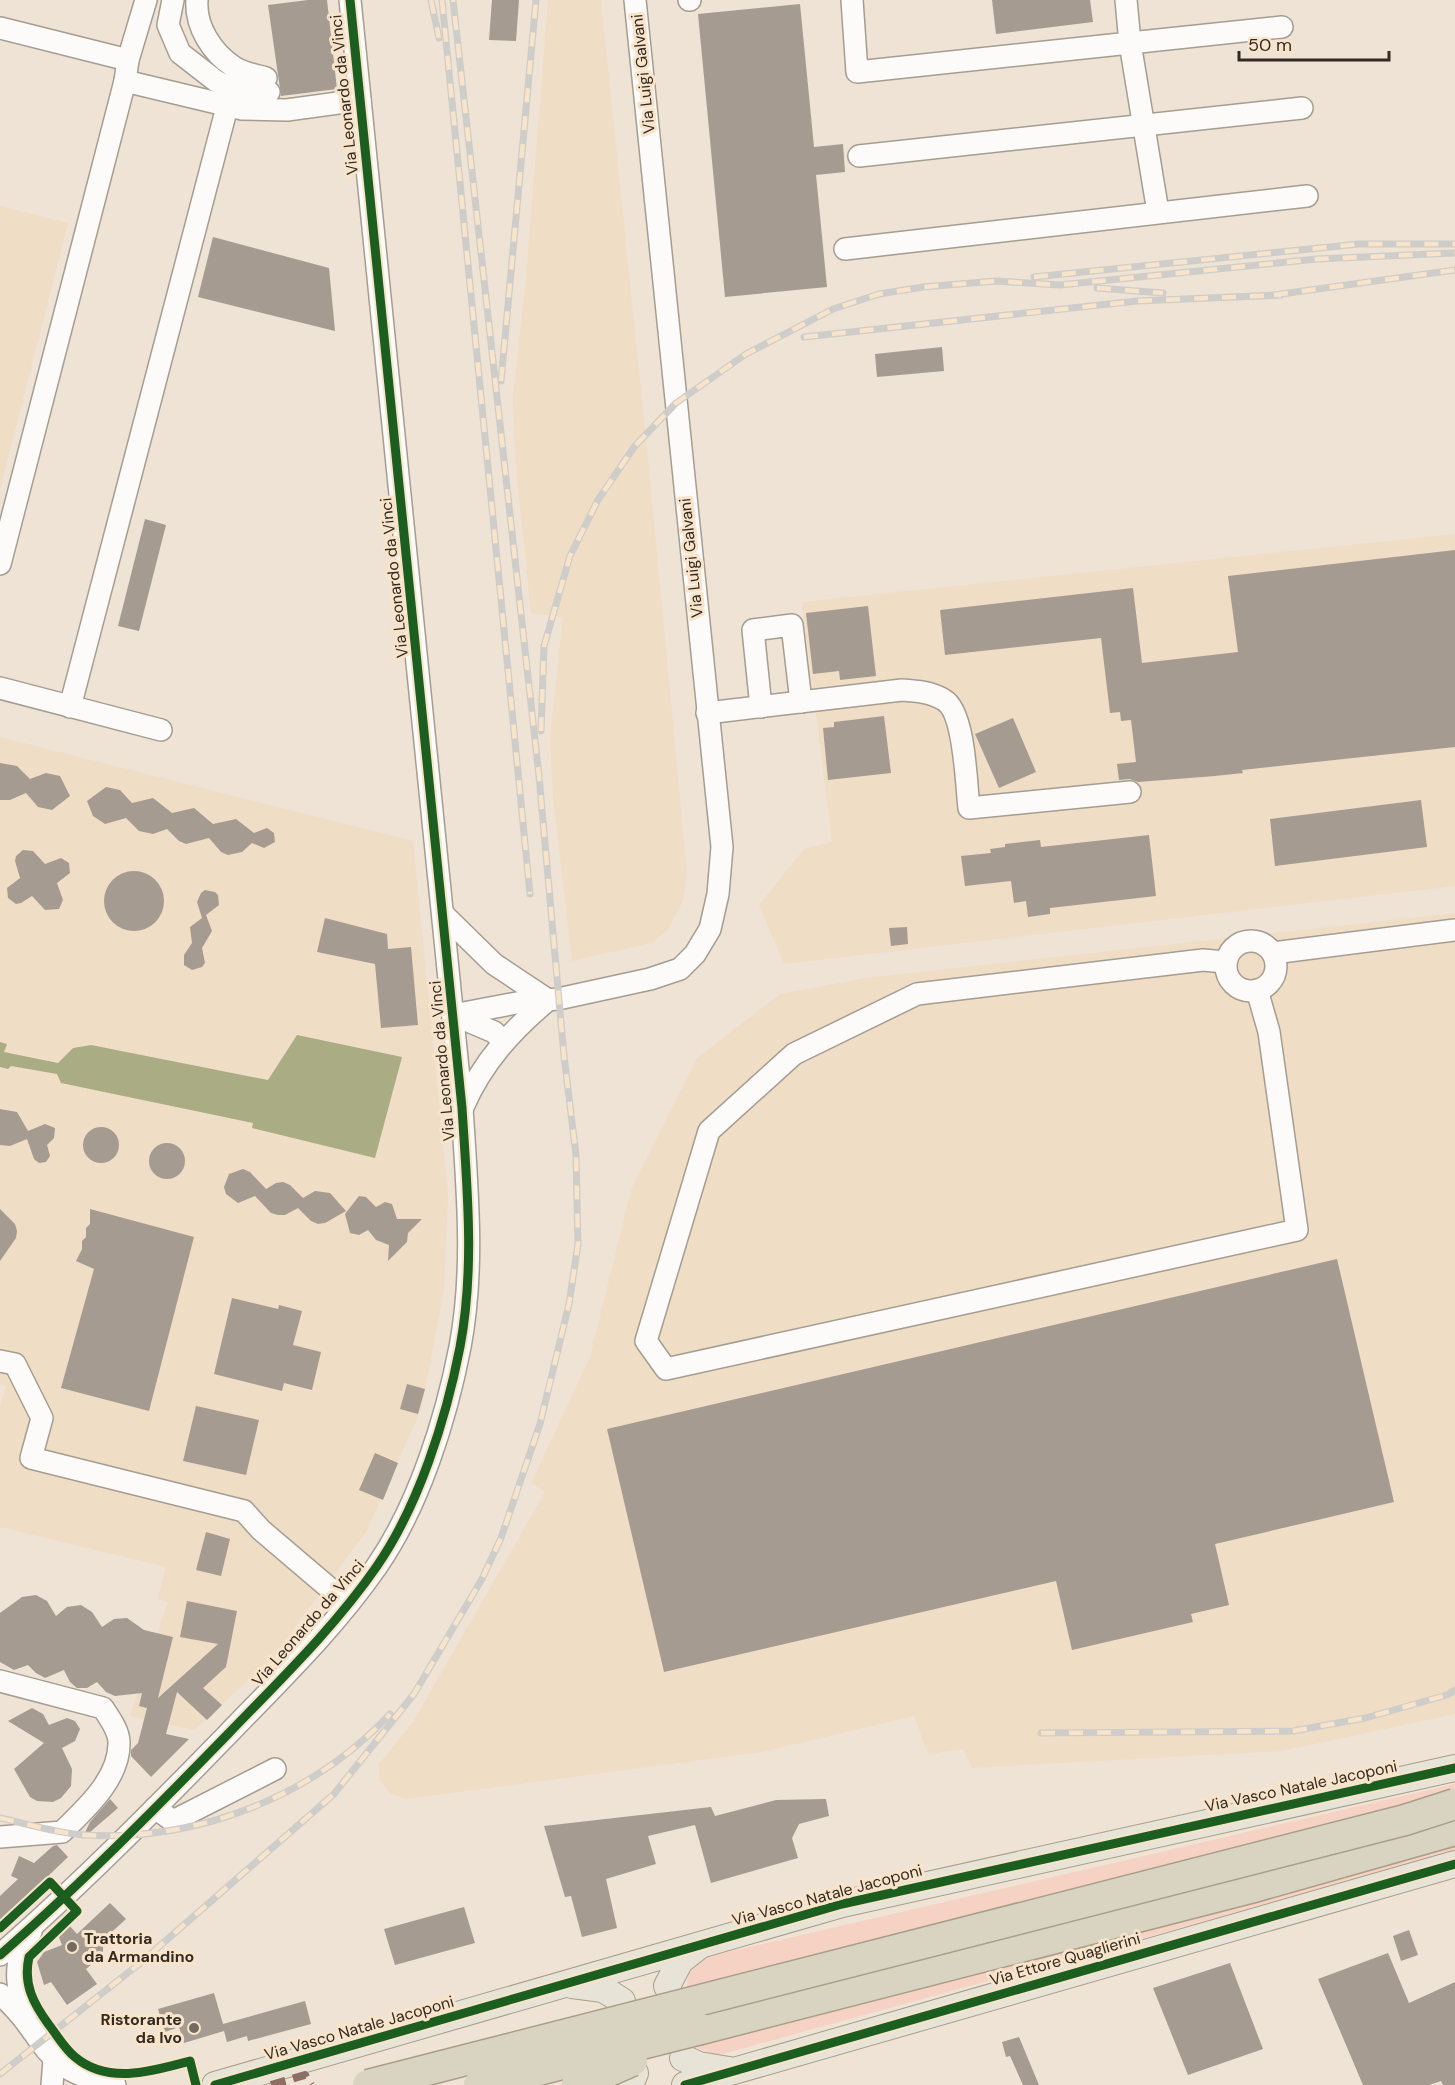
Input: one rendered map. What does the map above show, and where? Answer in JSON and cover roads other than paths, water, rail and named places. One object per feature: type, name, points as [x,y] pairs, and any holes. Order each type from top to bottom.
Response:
[{"type":"highway","points":[[368,2085],[1382,1826],[1455,1804]]},
{"type":"highway","points":[[479,2085],[1250,1888],[1455,1830]]},
{"type":"highway","points":[[577,2085],[701,2029]]},
{"type":"main road","name":"Via Vasco Natale Jacoponi","points":[[215,2085],[842,1904],[1455,1768]]},
{"type":"main road","name":"Via Ettore Quaglierini","points":[[685,2085],[1455,1864]]},
{"type":"main road","points":[[667,1986],[680,1962],[702,1944]]},
{"type":"main road","points":[[561,1985],[603,1989],[622,2001]]},
{"type":"main road","points":[[683,2058],[715,2069],[735,2070]]},
{"type":"street","points":[[0,564],[125,81],[128,60],[146,0]]},
{"type":"street","points":[[173,0],[168,25],[180,53],[216,81],[231,97]]},
{"type":"street","points":[[197,0],[196,15],[211,47],[235,68],[267,85],[231,97]]},
{"type":"street","name":"Via Leonardo da Vinci","points":[[0,1955],[38,1922],[155,1808],[281,1680],[348,1604],[377,1566],[404,1517],[431,1452],[453,1381],[468,1292],[469,1220],[462,1107],[350,0]]},
{"type":"street","name":"Via Luigi Galvani","points":[[453,1015],[522,1002],[548,1000],[650,979],[680,969],[711,929],[718,894],[722,847],[635,0]]},
{"type":"street","points":[[852,0],[857,72],[1282,27]]},
{"type":"street","points":[[1126,0],[1158,212]]},
{"type":"street","points":[[0,28],[128,60]]},
{"type":"street","points":[[125,81],[231,97],[261,111],[287,110],[360,100]]},
{"type":"street","points":[[70,707],[231,97]]},
{"type":"street","points":[[859,156],[1302,108]]},
{"type":"street","points":[[845,249],[1307,196]]},
{"type":"street","points":[[762,707],[753,630],[792,626],[801,702]]},
{"type":"street","points":[[0,688],[161,730]]},
{"type":"street","points":[[707,713],[902,690],[924,692],[946,700],[958,718],[969,808],[1130,792]]},
{"type":"street","points":[[443,914],[494,964],[548,1000],[503,1041],[478,1076],[462,1107]]},
{"type":"street","points":[[1273,953],[1455,930]]},
{"type":"street","points":[[1257,941],[1273,953],[1276,968],[1274,976],[1264,987],[1249,991],[1234,985],[1226,970],[1226,962],[1231,950],[1243,942],[1257,941]]},
{"type":"street","points":[[1226,962],[1203,960],[917,994],[794,1054],[709,1131],[646,1341],[666,1370],[1297,1230],[1269,1032],[1257,990]]},
{"type":"street","points":[[453,1015],[494,1032],[503,1041]]},
{"type":"street","points":[[0,1361],[15,1364],[42,1418],[32,1458],[244,1511],[261,1530],[348,1604]]},
{"type":"street","points":[[0,1681],[103,1708],[119,1742],[114,1765],[98,1796],[62,1832],[0,1838]]},
{"type":"street","points":[[155,1808],[172,1821],[275,1769]]},
{"type":"street","name":"Via Leonardo da Vinci","points":[[28,2027],[18,1988],[17,1963],[25,1941],[38,1922]]},
{"type":"street","points":[[0,1994],[17,2011],[54,2060],[79,2076],[115,2085]]},
{"type":"street","points":[[0,2014],[28,2027]]},
{"type":"street","points":[[52,2085],[54,2060]]},
{"type":"railway","points":[[431,0],[439,38]]},
{"type":"railway","points":[[442,0],[530,894]]},
{"type":"railway","points":[[0,2074],[139,1964],[334,1794],[414,1694],[482,1579],[501,1538],[540,1424],[569,1304],[578,1244],[576,1155],[564,1056],[539,776],[453,0]]},
{"type":"railway","points":[[501,381],[536,0]]},
{"type":"railway","points":[[1034,277],[1359,244],[1455,244]]},
{"type":"railway","points":[[541,731],[544,646],[570,556],[598,500],[634,447],[676,403],[746,354],[833,309],[879,294],[923,287],[996,281],[1060,285],[1317,259],[1455,253]]},
{"type":"railway","points":[[1274,295],[1455,270]]},
{"type":"railway","points":[[1097,288],[1163,293]]},
{"type":"railway","points":[[804,337],[1137,301],[1281,295]]},
{"type":"railway","points":[[1041,1733],[1293,1731],[1365,1718],[1447,1695],[1455,1690]]},
{"type":"railway","points":[[0,1818],[85,1835],[127,1835],[169,1831],[211,1821],[251,1808],[290,1790],[326,1768],[360,1743],[390,1714]]},
{"type":"place","name":"Trattoria da Armandino","points":[[72,1947]]},
{"type":"place","name":"Ristorante da Ivo","points":[[194,2028]]}]
